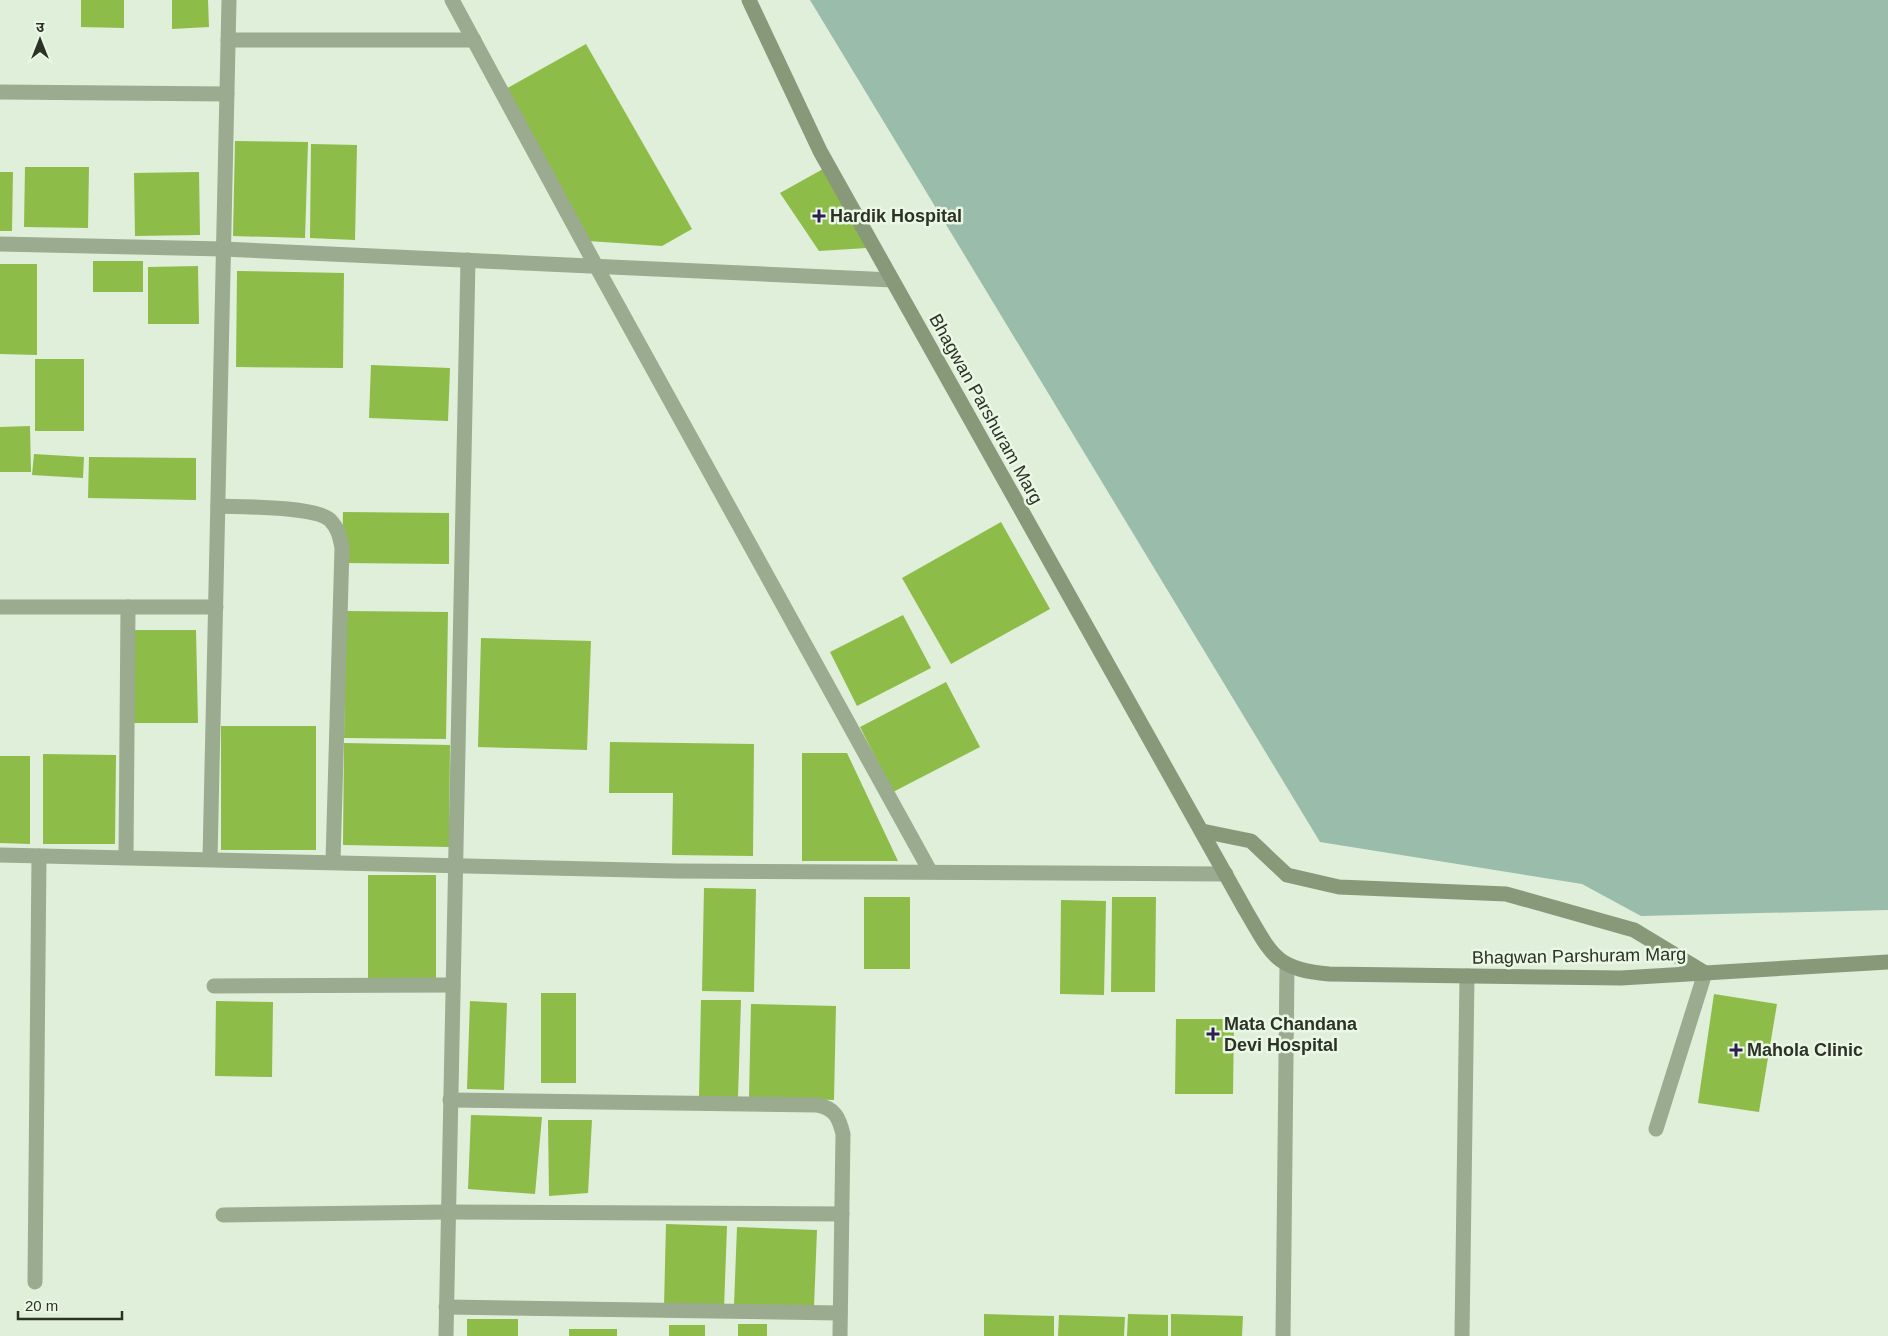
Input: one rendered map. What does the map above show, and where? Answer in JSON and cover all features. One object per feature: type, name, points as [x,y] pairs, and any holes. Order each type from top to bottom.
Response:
[{"type":"street","points":[[210,859],[230,0]]},
{"type":"street","points":[[452,0],[596,266],[930,871]]},
{"type":"street","name":"Bhagwan Parshuram Marg","points":[[749,0],[820,151],[1226,874],[1274,955],[1287,966],[1308,972],[1329,974],[1621,978],[1705,973]]},
{"type":"street","points":[[228,40],[474,40]]},
{"type":"street","points":[[0,92],[227,94]]},
{"type":"street","points":[[0,244],[223,249],[892,280]]},
{"type":"street","points":[[446,1336],[468,260]]},
{"type":"street","points":[[218,506],[312,512],[328,519],[339,531],[342,548],[333,862]]},
{"type":"street","points":[[0,607],[216,607]]},
{"type":"street","points":[[126,857],[128,607]]},
{"type":"street","name":"Bhagwan Parshuram Marg","points":[[1202,831],[1251,841],[1287,875],[1339,887],[1506,894],[1625,927],[1634,930],[1705,973]]},
{"type":"street","points":[[0,855],[676,871],[1226,874]]},
{"type":"street","points":[[35,1282],[39,856]]},
{"type":"street","points":[[1656,1128],[1705,973],[1888,962]]},
{"type":"street","points":[[1284,1336],[1287,966]]},
{"type":"street","points":[[1462,1336],[1467,976]]},
{"type":"street","points":[[214,986],[453,985]]},
{"type":"street","points":[[450,1100],[818,1105],[829,1107],[839,1120],[844,1134],[840,1336]]},
{"type":"street","points":[[223,1215],[448,1212],[842,1214]]},
{"type":"street","points":[[446,1307],[840,1313]]},
{"type":"green space","points":[[810,0],[1888,0],[1888,910],[1641,916],[1582,884],[1320,842]]},
{"type":"building","points":[[81,0],[124,0],[124,28],[81,27]]},
{"type":"building","points":[[172,0],[208,0],[209,27],[172,29]]},
{"type":"building","points":[[586,44],[692,229],[662,246],[588,241],[502,91]]},
{"type":"building","points":[[235,141],[308,142],[305,238],[233,236]]},
{"type":"building","points":[[311,144],[357,145],[355,240],[310,238]]},
{"type":"building","points":[[25,167],[89,167],[88,228],[24,227]]},
{"type":"building","points":[[823,169],[867,248],[819,251],[780,193]]},
{"type":"building","points":[[0,172],[13,172],[12,231],[0,231]]},
{"type":"building","points":[[199,172],[200,235],[135,236],[134,173]]},
{"type":"building","points":[[93,261],[143,261],[143,292],[93,292]]},
{"type":"building","points":[[0,264],[37,264],[37,355],[0,354]]},
{"type":"building","points":[[198,266],[199,324],[148,324],[148,267]]},
{"type":"building","points":[[237,271],[344,273],[343,368],[236,367]]},
{"type":"building","points":[[35,359],[84,359],[84,431],[35,431]]},
{"type":"building","points":[[371,365],[450,368],[448,421],[369,418]]},
{"type":"building","points":[[30,426],[31,472],[0,472],[0,427]]},
{"type":"building","points":[[34,454],[84,457],[83,478],[32,475]]},
{"type":"building","points":[[89,457],[196,458],[196,500],[88,498]]},
{"type":"building","points":[[343,512],[449,513],[449,564],[342,563]]},
{"type":"building","points":[[1001,522],[1050,609],[951,664],[902,578]]},
{"type":"building","points":[[346,611],[448,612],[446,739],[344,738]]},
{"type":"building","points":[[903,615],[931,668],[857,706],[830,652]]},
{"type":"building","points":[[132,630],[196,630],[198,723],[134,723]]},
{"type":"building","points":[[481,638],[591,641],[587,750],[478,747]]},
{"type":"building","points":[[946,682],[980,747],[893,792],[860,727]]},
{"type":"building","points":[[221,726],[316,726],[316,850],[221,850]]},
{"type":"building","points":[[610,742],[754,744],[753,856],[672,855],[673,793],[609,793]]},
{"type":"building","points":[[344,743],[450,745],[449,847],[343,845]]},
{"type":"building","points":[[802,753],[847,753],[898,861],[802,861]]},
{"type":"building","points":[[43,754],[116,755],[115,844],[43,844]]},
{"type":"building","points":[[0,756],[30,756],[30,844],[0,843]]},
{"type":"building","points":[[368,875],[436,875],[436,980],[368,980]]},
{"type":"building","points":[[704,888],[756,889],[754,992],[702,991]]},
{"type":"building","points":[[864,897],[910,897],[910,969],[864,969]]},
{"type":"building","points":[[1112,897],[1156,897],[1155,992],[1111,992]]},
{"type":"building","points":[[1061,900],[1106,901],[1104,995],[1060,994]]},
{"type":"building","points":[[541,993],[576,993],[576,1083],[541,1083]]},
{"type":"building","points":[[1714,994],[1777,1004],[1759,1112],[1698,1103]]},
{"type":"building","points":[[701,1000],[741,1000],[738,1098],[699,1097]]},
{"type":"building","points":[[216,1001],[273,1002],[272,1077],[215,1076]]},
{"type":"building","points":[[470,1001],[507,1003],[504,1090],[467,1089]]},
{"type":"building","points":[[751,1004],[836,1006],[834,1100],[749,1098]]},
{"type":"building","points":[[1176,1019],[1234,1019],[1233,1094],[1175,1094]]},
{"type":"building","points":[[471,1115],[542,1117],[535,1194],[468,1189]]},
{"type":"building","points":[[548,1120],[592,1120],[588,1193],[549,1196]]},
{"type":"building","points":[[666,1224],[727,1226],[724,1309],[664,1307]]},
{"type":"building","points":[[737,1227],[817,1230],[814,1307],[734,1305]]},
{"type":"building","points":[[984,1314],[1054,1316],[1054,1336],[984,1336]]},
{"type":"building","points":[[1128,1314],[1168,1315],[1168,1336],[1127,1336]]},
{"type":"building","points":[[1171,1314],[1243,1316],[1242,1336],[1171,1336]]},
{"type":"building","points":[[1059,1315],[1125,1317],[1124,1336],[1058,1336]]},
{"type":"building","points":[[467,1319],[518,1319],[518,1336],[467,1336]]},
{"type":"building","points":[[738,1324],[767,1324],[767,1336],[738,1336]]},
{"type":"building","points":[[669,1325],[705,1325],[705,1336],[669,1336]]},
{"type":"building","points":[[569,1329],[617,1329],[617,1336],[569,1336]]},
{"type":"place","name":"Hardik Hospital","points":[[819,216]]},
{"type":"place","name":"Mata Chandana Devi Hospital","points":[[1213,1034]]},
{"type":"place","name":"Mahola Clinic","points":[[1736,1050]]}]
